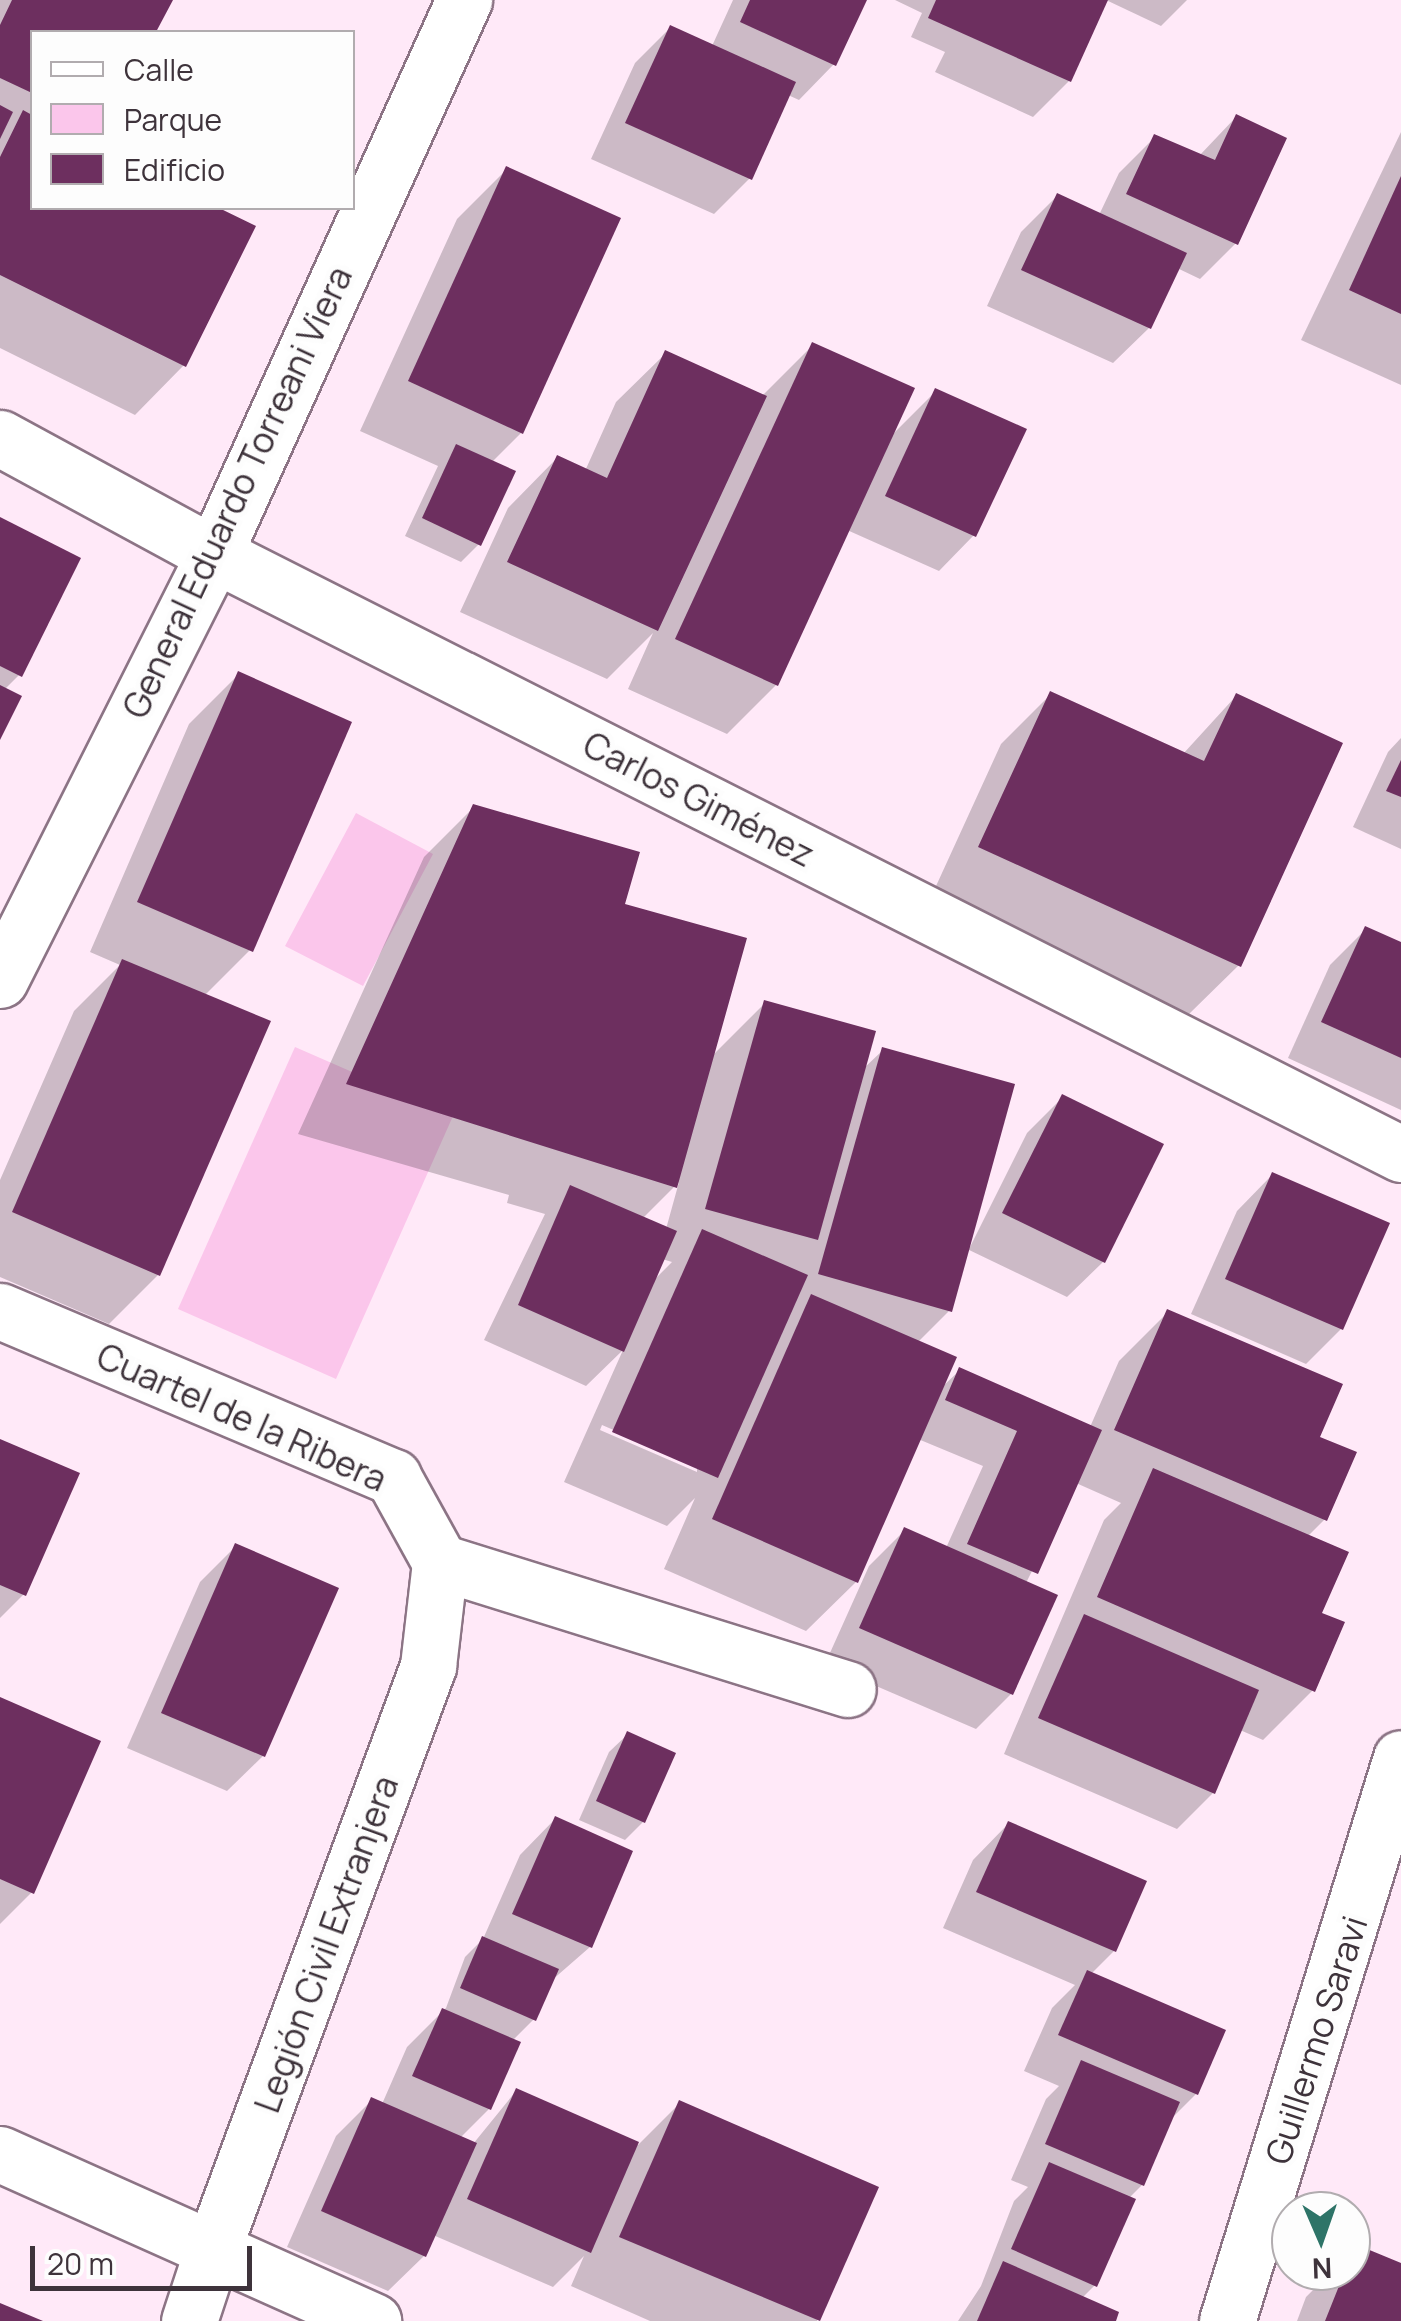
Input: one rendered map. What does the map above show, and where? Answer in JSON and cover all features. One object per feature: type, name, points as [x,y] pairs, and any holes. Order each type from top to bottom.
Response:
[{"type":"street","name":"General Eduardo Torreani Viera","points":[[0,980],[214,554],[464,0]]},
{"type":"street","name":"Carlos Giménez","points":[[0,438],[214,554],[1401,1154]]},
{"type":"street","name":"Cuartel de la Ribera","points":[[0,1311],[393,1477],[440,1562]]},
{"type":"street","points":[[440,1562],[848,1688]]},
{"type":"street","name":"Legión Civil Extranjera","points":[[189,2321],[428,1666],[440,1562]]},
{"type":"street","name":"Guillermo Saravi","points":[[1227,2321],[1401,1758]]},
{"type":"street","points":[[0,2154],[373,2321]]},
{"type":"green space","points":[[356,813],[433,854],[363,986],[285,946]]},
{"type":"green space","points":[[295,1047],[453,1116],[336,1379],[178,1309]]},
{"type":"building","points":[[12,0],[173,0],[157,30],[30,30],[30,92],[0,78],[0,25]]},
{"type":"building","points":[[750,0],[867,0],[836,66],[740,22]]},
{"type":"building","points":[[936,0],[1108,0],[1071,82],[928,18]]},
{"type":"building","points":[[670,25],[796,82],[752,180],[625,123]]},
{"type":"building","points":[[0,105],[13,112],[0,139]]},
{"type":"building","points":[[23,110],[30,114],[30,210],[223,210],[256,226],[186,367],[0,275],[0,157]]},
{"type":"building","points":[[1236,114],[1287,138],[1238,245],[1126,194],[1154,134],[1215,160]]},
{"type":"building","points":[[506,166],[621,218],[523,434],[408,381]]},
{"type":"building","points":[[1401,176],[1401,314],[1349,290]]},
{"type":"building","points":[[1057,193],[1187,253],[1151,329],[1021,270]]},
{"type":"building","points":[[812,342],[915,388],[778,686],[675,639]]},
{"type":"building","points":[[665,350],[767,396],[658,631],[507,562],[557,455],[607,478]]},
{"type":"building","points":[[935,388],[1027,429],[976,537],[885,496]]},
{"type":"building","points":[[456,444],[516,471],[481,546],[422,518]]},
{"type":"building","points":[[0,517],[81,558],[22,677],[0,666]]},
{"type":"building","points":[[238,671],[352,722],[253,952],[137,902]]},
{"type":"building","points":[[0,685],[22,696],[0,740]]},
{"type":"building","points":[[1050,691],[1204,761],[1236,693],[1343,743],[1241,967],[978,847]]},
{"type":"building","points":[[1401,760],[1401,797],[1386,791]]},
{"type":"building","points":[[473,804],[640,852],[625,904],[747,938],[677,1188],[346,1084]]},
{"type":"building","points":[[1365,926],[1401,942],[1401,1058],[1321,1022]]},
{"type":"building","points":[[122,959],[271,1021],[160,1276],[12,1212]]},
{"type":"building","points":[[764,1000],[876,1031],[818,1240],[705,1209]]},
{"type":"building","points":[[882,1047],[1015,1084],[952,1312],[818,1274]]},
{"type":"building","points":[[1062,1094],[1164,1144],[1105,1263],[1002,1213]]},
{"type":"building","points":[[1272,1172],[1390,1223],[1343,1330],[1225,1279]]},
{"type":"building","points":[[570,1185],[677,1231],[624,1352],[518,1305]]},
{"type":"building","points":[[702,1229],[808,1275],[718,1478],[612,1432]]},
{"type":"building","points":[[811,1294],[957,1357],[858,1583],[712,1519]]},
{"type":"building","points":[[1167,1309],[1343,1384],[1320,1437],[1357,1452],[1327,1521],[1114,1430]]},
{"type":"building","points":[[959,1367],[1102,1430],[1038,1574],[967,1544],[1017,1431],[945,1400]]},
{"type":"building","points":[[0,1439],[80,1473],[26,1596],[0,1585]]},
{"type":"building","points":[[1153,1468],[1349,1552],[1322,1613],[1345,1622],[1315,1692],[1097,1597]]},
{"type":"building","points":[[904,1527],[1058,1595],[1013,1695],[859,1628]]},
{"type":"building","points":[[235,1543],[339,1588],[265,1757],[161,1713]]},
{"type":"building","points":[[1084,1614],[1259,1690],[1215,1794],[1038,1718]]},
{"type":"building","points":[[0,1697],[101,1741],[34,1894],[0,1879]]},
{"type":"building","points":[[627,1731],[676,1753],[645,1823],[596,1801]]},
{"type":"building","points":[[555,1816],[633,1851],[592,1948],[512,1914]]},
{"type":"building","points":[[1008,1821],[1147,1881],[1116,1952],[976,1892]]},
{"type":"building","points":[[482,1936],[559,1969],[536,2021],[460,1988]]},
{"type":"building","points":[[1087,1970],[1226,2030],[1198,2095],[1058,2035]]},
{"type":"building","points":[[442,2008],[521,2042],[491,2110],[412,2076]]},
{"type":"building","points":[[1081,2060],[1180,2102],[1144,2186],[1045,2144]]},
{"type":"building","points":[[516,2088],[639,2142],[591,2253],[467,2199]]},
{"type":"building","points":[[371,2097],[477,2143],[426,2257],[321,2211]]},
{"type":"building","points":[[679,2100],[879,2187],[820,2321],[619,2237]]},
{"type":"building","points":[[1049,2162],[1136,2199],[1097,2287],[1011,2249]]},
{"type":"building","points":[[1371,2251],[1401,2263],[1401,2321],[1325,2321],[1337,2291],[1371,2291]]},
{"type":"building","points":[[1003,2261],[1119,2312],[1116,2321],[977,2321]]},
{"type":"building","points":[[0,2303],[43,2321],[0,2321]]}]
